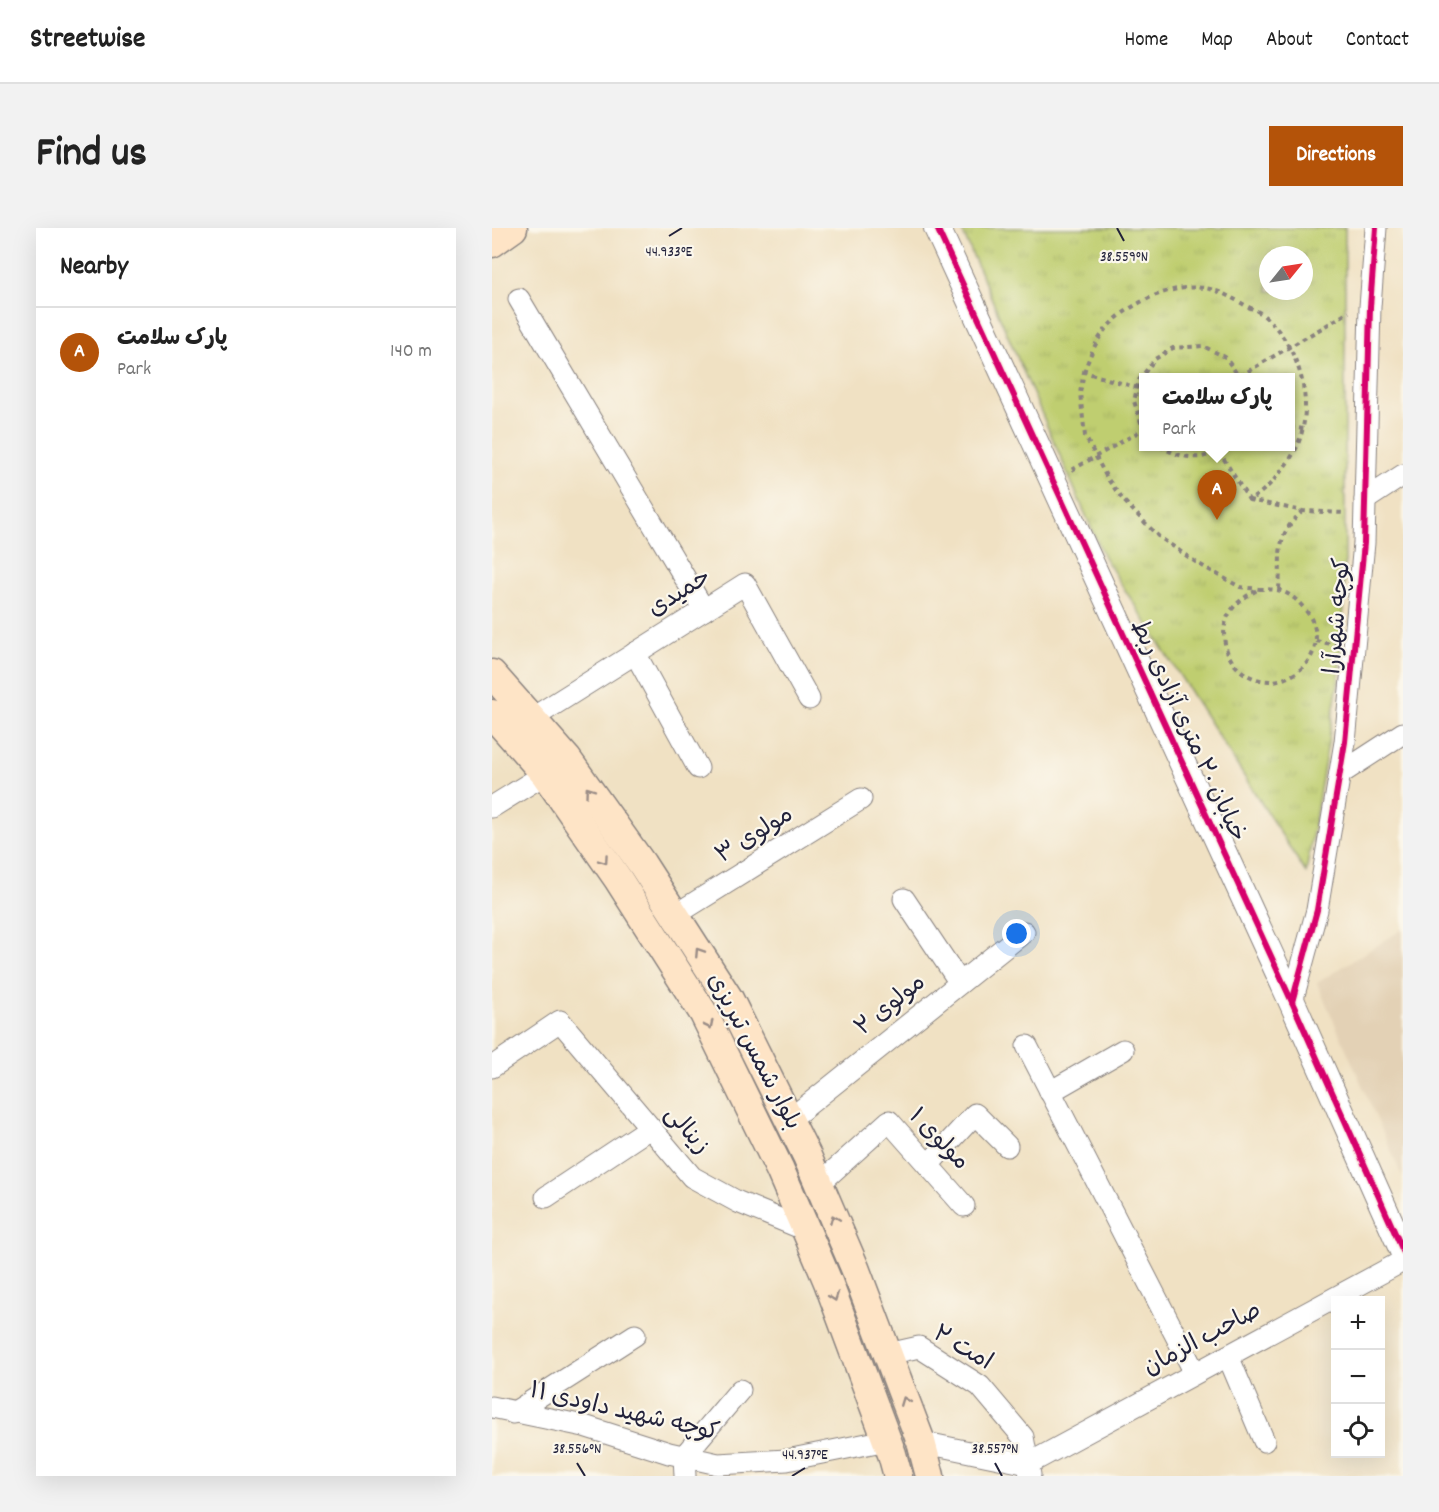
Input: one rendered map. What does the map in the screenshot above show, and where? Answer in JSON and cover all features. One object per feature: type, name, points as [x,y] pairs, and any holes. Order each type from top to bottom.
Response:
[{"type":"main road","points":[[492,243],[513,228]]},
{"type":"main road","name":"بلوار شمس تبریزی","points":[[492,674],[567,759],[642,864],[729,999],[819,1184],[855,1268],[921,1442],[930,1476]]},
{"type":"main road","name":"بلوار شمس تبریزی","points":[[492,714],[545,774],[618,879],[704,1014],[780,1170],[828,1282],[887,1440],[898,1476]]},
{"type":"street","name":"خیابان ۲۰ متری آزادی ربط","points":[[936,228],[1292,1002],[1403,1251]]},
{"type":"street","name":"کوچه شهرآرا","points":[[1292,1002],[1317,910],[1340,774],[1353,658],[1365,507],[1371,299],[1376,228]]},
{"type":"street","points":[[519,299],[704,610]]},
{"type":"street","points":[[1365,507],[1403,475]]},
{"type":"street","name":"حمیدی","points":[[531,719],[746,584],[809,699]]},
{"type":"street","points":[[635,653],[698,768]]},
{"type":"street","points":[[1340,774],[1403,733]]},
{"type":"street","points":[[492,807],[545,774]]},
{"type":"street","name":"مولوی ۳","points":[[675,915],[861,799]]},
{"type":"street","points":[[904,899],[960,983]]},
{"type":"street","name":"مولوی ۲","points":[[789,1120],[1024,932]]},
{"type":"street","name":"زینالی","points":[[492,1067],[560,1021],[692,1177],[738,1202],[806,1230]]},
{"type":"street","points":[[1027,1046],[1195,1373]]},
{"type":"street","points":[[1050,1092],[1123,1050]]},
{"type":"street","points":[[928,1165],[975,1114],[1007,1146]]},
{"type":"street","name":"مولوی ۱","points":[[819,1184],[889,1121],[964,1206]]},
{"type":"street","points":[[546,1197],[650,1128]]},
{"type":"street","name":"صاحب الزمان","points":[[1029,1470],[1195,1373],[1403,1261]]},
{"type":"street","points":[[513,1413],[635,1335]]},
{"type":"street","name":"امت ۲","points":[[888,1354],[919,1347],[980,1386],[1023,1437],[1029,1470]]},
{"type":"street","points":[[1228,1356],[1264,1441]]},
{"type":"street","points":[[684,1466],[740,1390]]},
{"type":"street","name":"کوچه شهید داودی ۱۱","points":[[492,1407],[584,1426],[684,1466],[787,1460],[887,1440]]},
{"type":"street","points":[[921,1442],[1029,1470]]},
{"type":"path","points":[[1249,500],[1284,467],[1295,452],[1304,429],[1306,406],[1303,384],[1289,347],[1280,333],[1262,314],[1225,294],[1207,289],[1182,290],[1150,298],[1124,313],[1104,331],[1084,372],[1080,393],[1085,436],[1094,457],[1123,500],[1158,536],[1197,563],[1240,587],[1279,589],[1295,598],[1308,612],[1317,631],[1314,651],[1305,666],[1291,676],[1276,682],[1241,672],[1230,659],[1224,643],[1224,626],[1232,609],[1245,597],[1259,589]]},
{"type":"path","points":[[1247,373],[1371,299]]},
{"type":"path","points":[[1144,373],[1155,359],[1173,348],[1203,346],[1225,357],[1237,373]]},
{"type":"path","points":[[1084,372],[1138,388]]},
{"type":"path","points":[[1139,380],[1134,401],[1139,420]]},
{"type":"path","points":[[1295,427],[1304,429]]},
{"type":"path","points":[[1052,481],[1139,433]]},
{"type":"path","points":[[1167,451],[1197,459],[1219,451],[1249,500],[1303,511],[1365,507]]},
{"type":"path","points":[[1279,589],[1280,547],[1291,521],[1303,511]]},
{"type":"shaded area","points":[[1403,929],[1403,1178],[1317,983]]},
{"type":"green space","points":[[961,228],[1345,228],[1345,571],[1339,678],[1306,873],[1104,557]]},
{"type":"cycle path","points":[[937,228],[1292,1002],[1403,1251]]},
{"type":"cycle path","points":[[1292,1002],[1317,910],[1345,742],[1364,543],[1370,307],[1376,228]]},
{"type":"place","name":"پارک سلامت","points":[[1217,520]]}]
